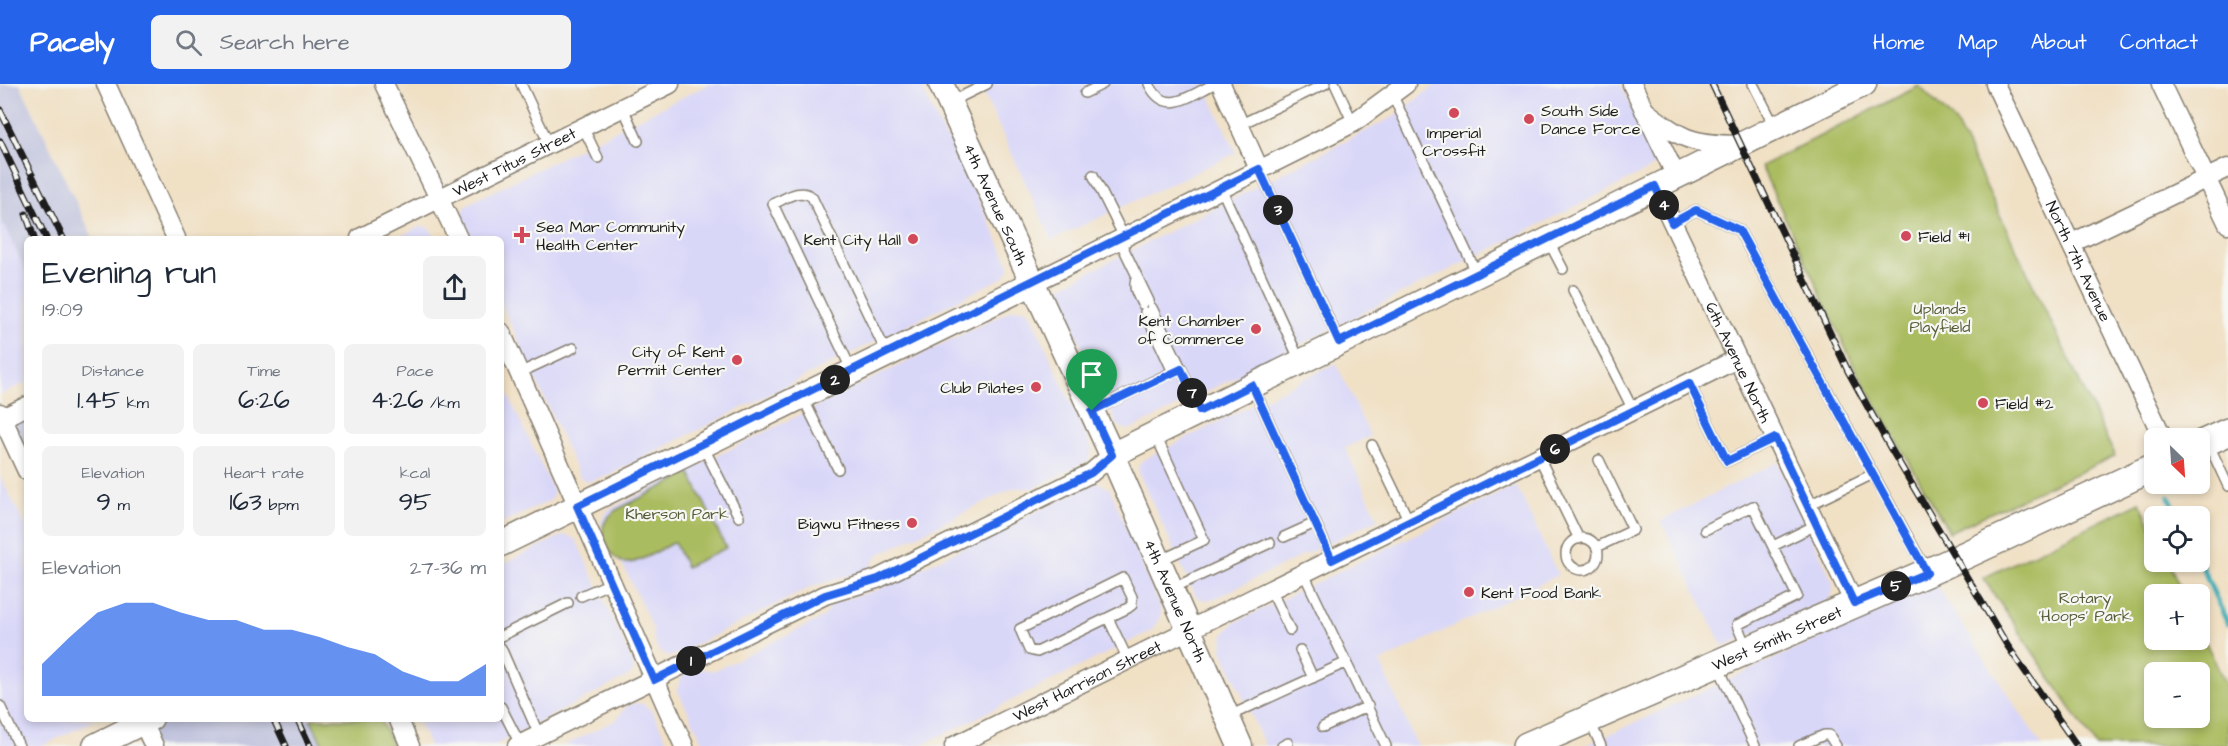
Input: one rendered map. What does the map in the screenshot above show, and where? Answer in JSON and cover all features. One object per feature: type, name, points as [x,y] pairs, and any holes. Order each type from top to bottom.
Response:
[{"type":"main road","name":"West Smith Street","points":[[1527,746],[1717,663],[1742,638],[1854,603],[1927,573],[2144,472]]},
{"type":"street","points":[[106,84],[175,236]]},
{"type":"street","points":[[384,84],[457,236]]},
{"type":"street","points":[[1221,84],[1259,169]]},
{"type":"street","name":"6th Avenue North","points":[[1632,84],[1644,110],[1666,181],[1672,223],[1854,603]]},
{"type":"street","points":[[518,745],[825,595],[878,579],[1091,473],[1112,455],[1864,84]]},
{"type":"street","name":"North 7th Avenue","points":[[1995,84],[2158,428]]},
{"type":"street","points":[[2161,84],[2228,224]]},
{"type":"street","name":"West Titus Street","points":[[364,236],[666,85]]},
{"type":"street","points":[[504,542],[1353,123],[1399,89]]},
{"type":"street","name":"4th Avenue South","points":[[945,93],[1112,455]]},
{"type":"street","points":[[1644,110],[1674,133],[1692,141],[1741,145]]},
{"type":"street","points":[[2072,243],[2228,168]]},
{"type":"street","points":[[504,339],[684,746]]},
{"type":"street","name":"West Harrison Street","points":[[954,746],[1737,359]]},
{"type":"street","points":[[24,407],[1,417],[24,465]]},
{"type":"street","name":"4th Avenue North","points":[[1112,455],[1240,746]]},
{"type":"street","points":[[95,746],[141,722]]},
{"type":"street","points":[[146,722],[154,746]]},
{"type":"street","points":[[400,722],[410,746]]},
{"type":"lane","points":[[521,84],[549,144]]},
{"type":"lane","points":[[945,93],[987,84]]},
{"type":"lane","points":[[1085,93],[1103,84]]},
{"type":"lane","points":[[1149,84],[1164,102],[1174,103],[1214,84]]},
{"type":"lane","points":[[1239,125],[1325,84]]},
{"type":"lane","points":[[1335,84],[1353,123]]},
{"type":"lane","points":[[1753,84],[1775,128]]},
{"type":"lane","points":[[1399,89],[1477,274]]},
{"type":"lane","points":[[623,108],[638,141]]},
{"type":"lane","points":[[583,127],[598,158]]},
{"type":"lane","points":[[1259,169],[1339,342]]},
{"type":"lane","points":[[1093,175],[1122,238],[1147,306],[1177,370],[1200,411]]},
{"type":"lane","points":[[1221,188],[1300,361]]},
{"type":"lane","points":[[852,371],[773,204],[801,192],[812,197],[887,354]]},
{"type":"lane","points":[[1672,223],[1696,210],[1739,230],[1927,573]]},
{"type":"lane","points":[[1548,239],[1563,269]]},
{"type":"lane","points":[[1573,290],[1633,410]]},
{"type":"lane","points":[[519,373],[573,348]]},
{"type":"lane","points":[[1092,411],[1177,370]]},
{"type":"lane","points":[[1689,383],[1727,461],[1775,438]]},
{"type":"lane","points":[[1252,385],[1332,560]]},
{"type":"lane","points":[[802,396],[838,469]]},
{"type":"lane","points":[[1155,434],[1204,540],[1159,561]]},
{"type":"lane","points":[[2211,439],[2228,486]]},
{"type":"lane","points":[[702,445],[739,517]]},
{"type":"lane","points":[[1372,445],[1409,522]]},
{"type":"lane","points":[[1539,457],[1579,539]]},
{"type":"lane","points":[[1597,547],[1633,530],[1599,460]]},
{"type":"lane","points":[[1807,506],[1873,474]]},
{"type":"lane","points":[[1706,530],[1753,506],[1797,596],[1742,638]]},
{"type":"lane","points":[[1284,537],[1315,523]]},
{"type":"lane","points":[[1773,546],[1816,525]]},
{"type":"lane","points":[[1579,539],[1589,540],[1597,547],[1598,557],[1593,566],[1583,570],[1573,568],[1569,564],[1566,554],[1570,544],[1579,539]]},
{"type":"lane","points":[[1171,589],[1270,543]]},
{"type":"lane","points":[[1304,574],[1386,746]]},
{"type":"lane","points":[[1123,578],[1132,597],[1132,605],[1108,618],[1037,652],[1029,650],[1020,628],[1123,578]]},
{"type":"lane","points":[[581,596],[611,583]]},
{"type":"lane","points":[[1271,590],[1290,630]]},
{"type":"lane","points":[[504,635],[568,603]]},
{"type":"lane","points":[[1108,618],[1128,660]]},
{"type":"lane","points":[[1300,650],[1313,678]]},
{"type":"lane","points":[[504,655],[539,735]]},
{"type":"lane","points":[[1227,717],[1347,662]]},
{"type":"lane","points":[[1717,663],[1755,746]]},
{"type":"lane","points":[[0,706],[19,746]]},
{"type":"lane","points":[[1323,727],[1368,706]]},
{"type":"lane","points":[[504,714],[518,745]]},
{"type":"lane","points":[[1589,719],[1601,746]]},
{"type":"lane","points":[[1799,746],[1824,735],[1829,735],[1836,746]]},
{"type":"shaded area","points":[[0,84],[20,84],[92,236],[24,236],[24,267],[0,218]]},
{"type":"shaded area","points":[[709,84],[920,84],[944,136],[952,142],[1009,264],[1009,269],[1004,277],[606,476],[587,482],[579,476],[504,309],[504,236],[471,236],[464,220],[463,213],[466,205]]},
{"type":"shaded area","points":[[979,84],[1204,84],[1236,153],[1052,240]]},
{"type":"shaded area","points":[[1437,84],[1620,84],[1652,152],[1654,164],[1652,168],[1136,427],[1127,430],[1117,425],[1059,296],[1062,286],[1393,117]]},
{"type":"shaded area","points":[[0,191],[24,242],[24,383],[0,395]]},
{"type":"shaded area","points":[[419,227],[427,227],[434,236],[400,236]]},
{"type":"shaded area","points":[[1013,309],[1025,309],[1030,313],[1092,449],[1089,460],[1034,488],[1013,488],[878,555],[868,570],[815,585],[677,654],[669,657],[658,650],[653,637],[653,629],[623,565],[616,560],[603,533],[601,521],[608,510]]},
{"type":"shaded area","points":[[1336,363],[1370,436],[1345,448],[1378,519],[1215,598],[1200,599],[1195,595],[1140,476],[1138,469],[1140,463]]},
{"type":"shaded area","points":[[504,386],[554,492],[551,500],[504,523]]},
{"type":"shaded area","points":[[24,407],[24,465],[2,418]]},
{"type":"shaded area","points":[[1778,462],[1833,583],[1833,591],[1830,599],[1723,647],[1661,521]]},
{"type":"shaded area","points":[[0,476],[24,523],[24,722],[91,722],[42,746],[0,746]]},
{"type":"shaded area","points":[[1097,482],[1110,489],[1161,610],[1153,630],[920,746],[705,746],[677,689],[683,674],[697,668],[714,671],[824,617],[835,602],[877,590]]},
{"type":"shaded area","points":[[1516,485],[1558,575],[1380,662],[1417,746],[1265,746],[1222,650],[1224,634],[1234,623]]},
{"type":"shaded area","points":[[567,535],[576,540],[634,666],[632,674],[493,746],[429,746],[418,722],[504,722],[504,564]]},
{"type":"shaded area","points":[[1936,585],[2042,746],[1584,746]]},
{"type":"shaded area","points":[[635,703],[643,704],[653,712],[669,746],[563,746],[616,720],[627,706]]},
{"type":"shaded area","points":[[142,722],[320,722],[332,746],[154,746]]},
{"type":"green space","name":"Uplands Playfield","points":[[1919,86],[1956,123],[2115,456],[1949,532],[1853,364],[1761,166]]},
{"type":"green space","name":"Kherson Park","points":[[690,473],[726,548],[686,567],[674,542],[639,561],[622,562],[612,555],[605,542],[603,529],[608,518],[616,510]]},
{"type":"green space","name":"Rotary 'Hoops' Park","points":[[2140,502],[2144,511],[2144,572],[2173,572],[2178,584],[2144,584],[2144,650],[2209,650],[2228,689],[2228,746],[2096,746],[1983,578]]},
{"type":"green space","points":[[312,722],[381,722],[393,746],[323,746]]},
{"type":"waterway","points":[[2169,497],[2173,506]]},
{"type":"waterway","points":[[2204,572],[2228,624]]},
{"type":"railway","points":[[1712,84],[1848,371],[1891,449],[2007,645],[2077,746]]},
{"type":"railway","points":[[0,110],[62,236]]},
{"type":"railway","points":[[0,141],[45,236]]},
{"type":"railway","points":[[26,214],[33,236]]},
{"type":"railway","points":[[275,722],[286,746]]},
{"type":"railway","points":[[299,722],[310,746]]},
{"type":"place","name":"Imperial Crossfit","points":[[1454,113]]},
{"type":"place","name":"South Side Dance Force","points":[[1529,119]]},
{"type":"place","name":"Sea Mar Community Health Center","points":[[522,235]]},
{"type":"place","name":"Field #1","points":[[1906,236]]},
{"type":"place","name":"Kent City Hall","points":[[913,239]]},
{"type":"place","name":"Kent Chamber of Commerce","points":[[1256,329]]},
{"type":"place","name":"City of Kent Permit Center","points":[[737,360]]},
{"type":"place","name":"Club Pilates","points":[[1036,387]]},
{"type":"place","name":"Field #2","points":[[1983,403]]},
{"type":"place","name":"Bigwu Fitness","points":[[912,523]]},
{"type":"place","name":"Kent Food Bank","points":[[1469,592]]},
{"type":"route","points":[[1259,169],[1339,342],[1655,186],[1672,223],[1696,210],[1739,230],[1927,573],[1854,603],[1775,438],[1727,461],[1689,383],[1332,560],[1252,385],[1200,411],[1181,369],[1092,411],[1112,455],[1091,473],[878,579],[825,595],[654,680],[577,506],[1033,283],[1259,169]]}]
